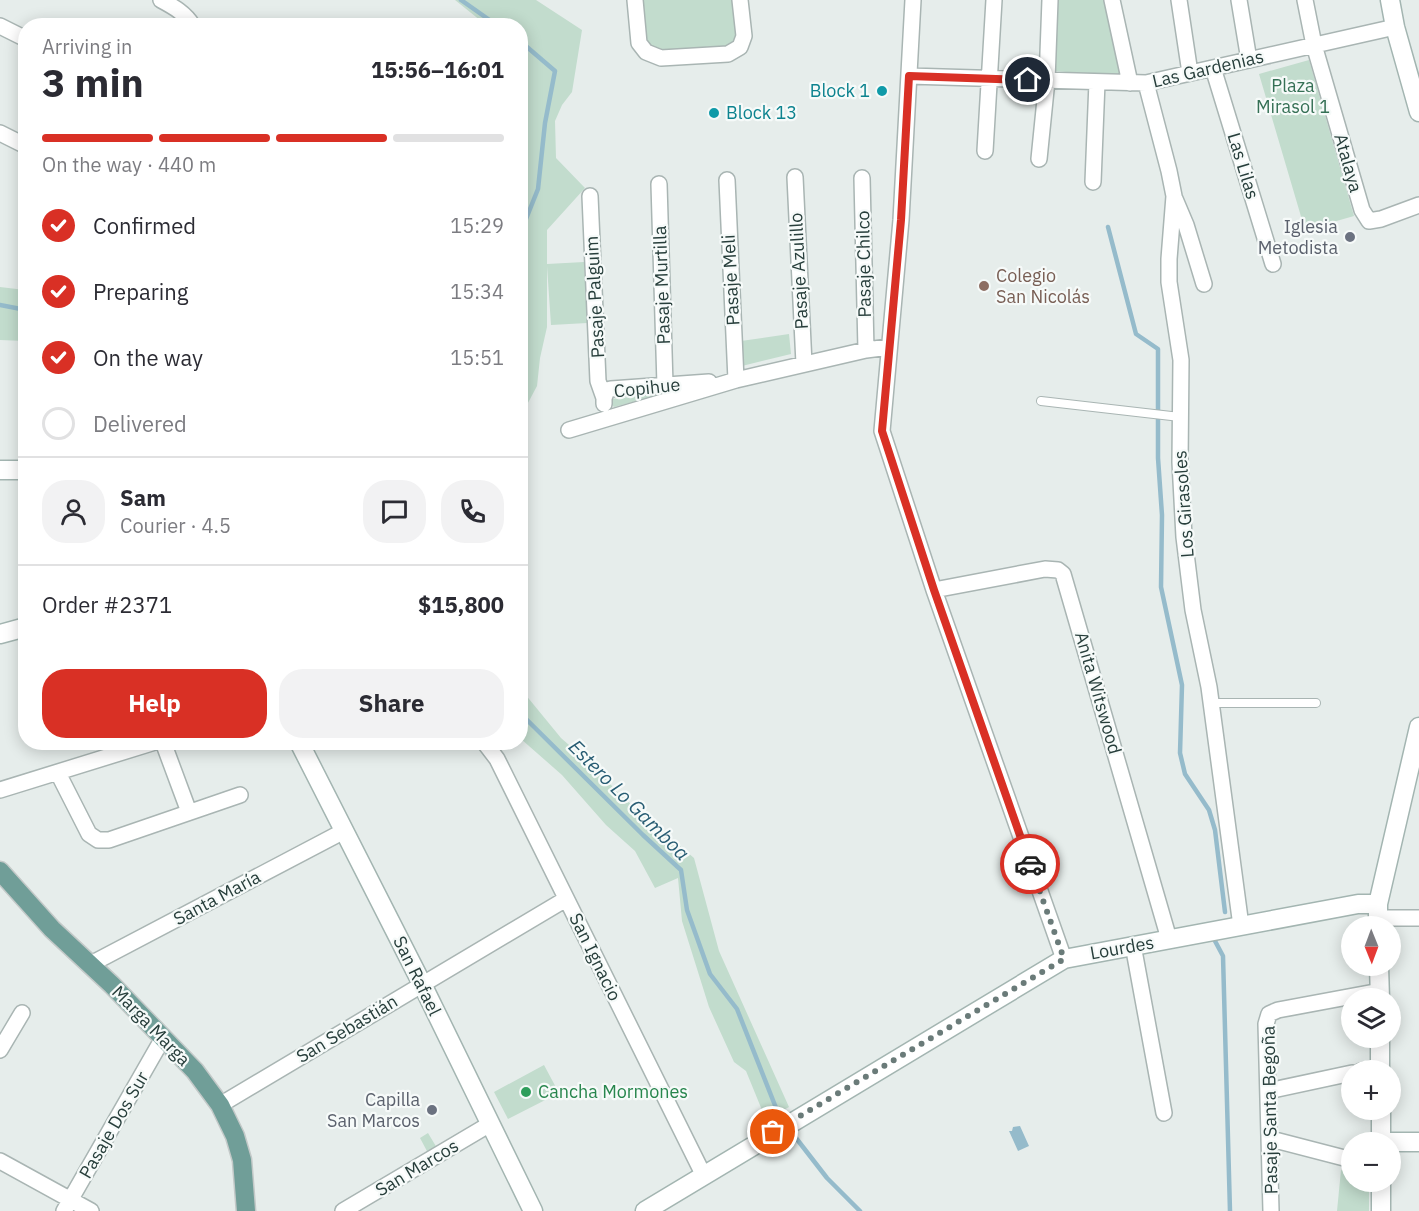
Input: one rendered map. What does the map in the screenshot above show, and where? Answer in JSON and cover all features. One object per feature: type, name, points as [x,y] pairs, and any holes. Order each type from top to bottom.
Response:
[{"type":"main road","points":[[1390,0],[1395,27],[1419,112]]},
{"type":"main road","points":[[0,470],[18,470]]},
{"type":"main road","points":[[0,634],[18,629]]},
{"type":"main road","points":[[1378,916],[1419,727]]},
{"type":"main road","name":"San Rafael","points":[[303,750],[422,984],[533,1211]]},
{"type":"main road","name":"Marga Marga","points":[[0,871],[23,899],[195,1071],[220,1105],[235,1137],[242,1160],[246,1211]]},
{"type":"main road","name":"Lourdes","points":[[645,1211],[703,1174],[1064,959],[1358,904],[1378,916]]},
{"type":"main road","points":[[1401,1142],[1419,1142]]},
{"type":"main road","points":[[1381,1192],[1381,1211]]},
{"type":"street","points":[[161,0],[175,7],[188,18]]},
{"type":"street","points":[[635,0],[639,43],[646,52],[660,58],[728,54],[740,47],[744,36],[740,0]]},
{"type":"street","points":[[913,0],[901,220],[882,431],[934,590],[1064,959]]},
{"type":"street","points":[[985,151],[994,0]]},
{"type":"street","points":[[1039,159],[1047,80],[1050,0]]},
{"type":"street","points":[[1112,0],[1130,83]]},
{"type":"street","points":[[1179,0],[1190,73]]},
{"type":"street","points":[[1239,0],[1249,60]]},
{"type":"street","name":"Atalaya","points":[[1305,0],[1314,45],[1362,210],[1369,221],[1419,205]]},
{"type":"street","points":[[174,18],[175,7]]},
{"type":"street","points":[[0,26],[18,35]]},
{"type":"street","name":"Las Gardenias","points":[[909,76],[1146,83],[1395,27]]},
{"type":"street","name":"Las Lilas","points":[[1213,68],[1273,264]]},
{"type":"street","points":[[1093,182],[1097,82]]},
{"type":"street","name":"Los Girasoles","points":[[1146,83],[1174,196],[1168,260],[1169,282],[1181,360],[1180,462],[1184,537],[1193,610],[1211,703],[1241,926]]},
{"type":"street","points":[[0,133],[18,142]]},
{"type":"street","name":"Pasaje Azulillo","points":[[795,177],[804,364]]},
{"type":"street","name":"Pasaje Chilco","points":[[862,177],[866,350]]},
{"type":"street","name":"Pasaje Meli","points":[[727,180],[736,380]]},
{"type":"street","name":"Pasaje Murtilla","points":[[658,184],[665,385]]},
{"type":"street","name":"Pasaje Palguim","points":[[590,196],[598,381],[604,398]]},
{"type":"street","points":[[1174,196],[1186,225],[1204,284]]},
{"type":"street","name":"Copihue","points":[[736,380],[611,389],[607,390],[604,398],[605,409],[617,415],[736,380],[866,350],[889,347]]},
{"type":"street","points":[[569,430],[617,415]]},
{"type":"street","name":"Anita Witswood","points":[[934,590],[1045,569],[1059,570],[1063,574],[1169,939]]},
{"type":"street","points":[[0,790],[130,750]]},
{"type":"street","points":[[166,750],[189,812]]},
{"type":"street","name":"San Ignacio","points":[[490,750],[497,759],[703,1174]]},
{"type":"street","points":[[58,773],[89,834],[98,840],[109,840],[240,795]]},
{"type":"street","name":"Santa María","points":[[89,965],[344,831]]},
{"type":"street","name":"San Sebastián","points":[[220,1105],[566,899]]},
{"type":"street","points":[[1401,917],[1419,918]]},
{"type":"street","points":[[1133,945],[1164,1113]]},
{"type":"street","name":"Pasaje Santa Begoña","points":[[1271,1211],[1271,1139],[1266,1024],[1269,1014],[1278,1010],[1341,1001]]},
{"type":"street","points":[[0,1050],[22,1013]]},
{"type":"street","name":"Pasaje Dos Sur","points":[[67,1205],[163,1038]]},
{"type":"street","points":[[1268,1091],[1341,1075]]},
{"type":"street","name":"San Marcos","points":[[344,1211],[490,1124]]},
{"type":"street","points":[[1271,1139],[1341,1157]]},
{"type":"street","points":[[0,1161],[67,1205],[91,1211]]},
{"type":"lane","points":[[1041,401],[1180,417]]},
{"type":"lane","points":[[1211,703],[1316,703]]},
{"type":"green space","points":[[455,0],[536,0],[582,30],[572,92],[562,105],[555,121],[556,158],[585,188],[547,230],[547,264],[584,262],[587,323],[551,325],[547,266],[547,327],[537,386],[528,403],[528,18],[477,18]]},
{"type":"green space","points":[[642,0],[734,0],[738,37],[729,47],[656,52],[646,39]]},
{"type":"green space","points":[[1055,0],[1106,0],[1122,76],[1052,71]]},
{"type":"green space","name":"Plaza Mirasol 1","points":[[1309,60],[1354,216],[1305,230],[1259,74]]},
{"type":"green space","points":[[0,287],[18,289],[18,341],[0,340]]},
{"type":"green space","points":[[789,334],[791,354],[742,366],[741,341]]},
{"type":"green space","points":[[655,394],[655,396],[614,407],[611,404],[612,399]]},
{"type":"green space","points":[[528,698],[561,738],[599,771],[618,793],[694,858],[719,951],[789,1107],[766,1120],[746,1071],[734,1062],[709,1007],[682,921],[678,878],[655,888],[635,851],[606,825],[562,775],[528,745]]},
{"type":"green space","name":"Cancha Mormones","points":[[544,1065],[559,1093],[508,1119],[494,1092]]},
{"type":"green space","points":[[428,1133],[437,1148],[428,1153],[420,1138]]},
{"type":"green space","points":[[1341,1170],[1341,1192],[1369,1192],[1369,1211],[1337,1211]]},
{"type":"water","points":[[1020,1126],[1029,1146],[1018,1151],[1009,1131],[1012,1131],[1013,1127]]},
{"type":"waterway","name":"Estero Lo Gamboa","points":[[461,0],[487,18]]},
{"type":"waterway","name":"Estero Lo Gamboa","points":[[528,48],[555,71],[545,123],[538,189],[528,214]]},
{"type":"waterway","points":[[1108,227],[1136,334],[1158,349],[1158,458],[1162,515],[1161,587],[1182,685],[1180,753],[1185,774],[1209,810],[1215,830],[1225,912]]},
{"type":"waterway","points":[[0,305],[18,308]]},
{"type":"waterway","name":"Estero Lo Gamboa","points":[[528,721],[681,870],[687,910],[710,974],[737,1009],[780,1118]]},
{"type":"waterway","points":[[1215,941],[1223,956],[1230,1211]]},
{"type":"waterway","name":"Estero Lo Gamboa","points":[[796,1138],[827,1178],[860,1211]]},
{"type":"way so far","points":[[773,1132],[1064,959],[1030,864]]},
{"type":"place","name":"Block 1","points":[[882,91]]},
{"type":"place","name":"Block 13","points":[[714,113]]},
{"type":"place","name":"Iglesia Metodista","points":[[1350,237]]},
{"type":"place","name":"Colegio San Nicolás","points":[[984,286]]},
{"type":"place","name":"Cancha Mormones","points":[[526,1092]]},
{"type":"place","name":"Capilla San Marcos","points":[[432,1110]]},
{"type":"route","points":[[1028,80],[909,76],[901,220],[882,431],[934,590],[1030,864]]}]
